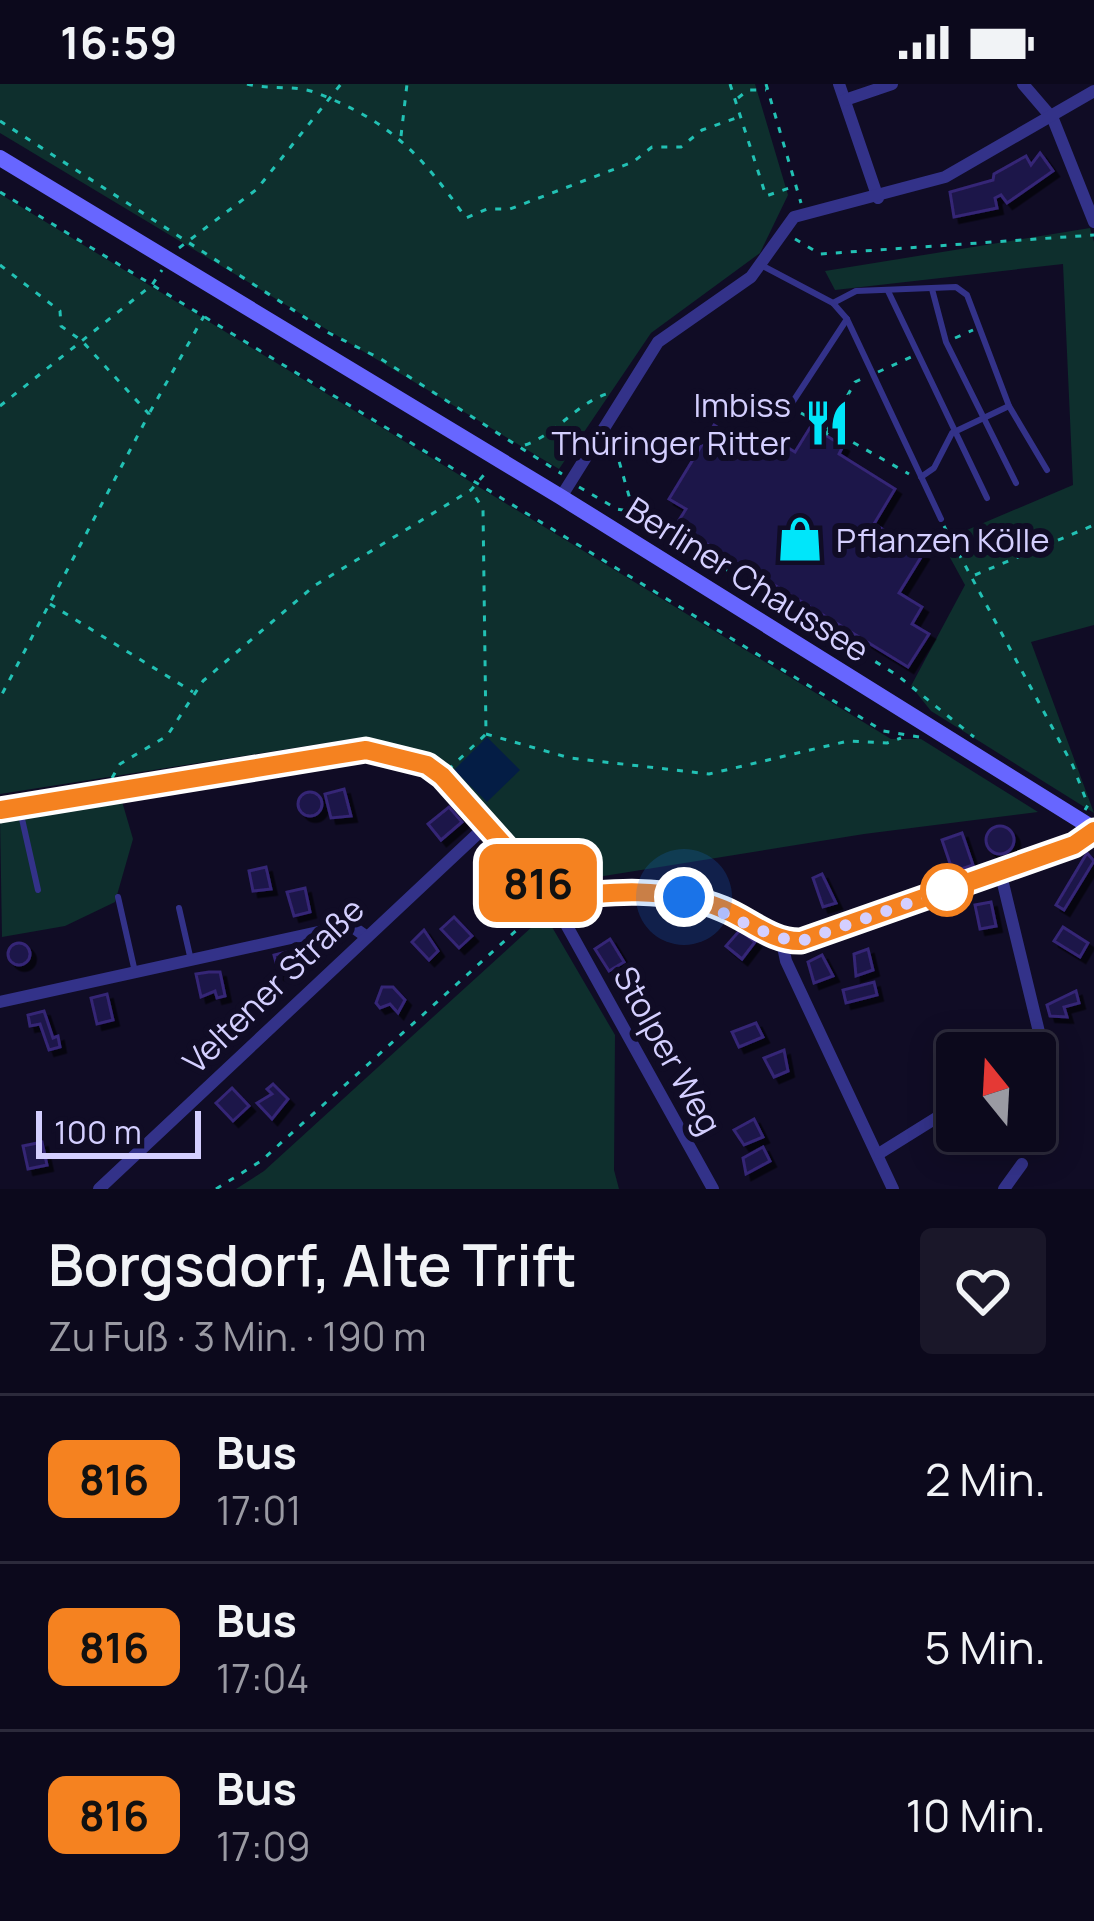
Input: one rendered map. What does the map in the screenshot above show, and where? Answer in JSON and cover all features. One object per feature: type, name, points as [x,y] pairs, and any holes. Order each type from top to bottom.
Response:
[{"type":"main road","name":"Berliner Chaussee","points":[[0,158],[561,497],[926,730],[1094,830]]},
{"type":"street","points":[[839,84],[878,198]]},
{"type":"street","points":[[845,100],[892,84]]},
{"type":"street","points":[[1023,84],[1053,119],[1088,180],[1094,222]]},
{"type":"street","points":[[561,497],[668,333],[740,286],[804,211],[878,198],[944,177],[1092,94]]},
{"type":"street","points":[[0,810],[366,750],[427,765],[488,824]]},
{"type":"street","name":"Stolper Weg","points":[[488,824],[552,899],[713,1189]]},
{"type":"street","name":"Veltener Straße","points":[[99,1189],[364,934],[488,824]]},
{"type":"street","points":[[552,899],[638,891],[684,897],[720,907],[782,942],[801,941],[1074,845],[1094,830]]},
{"type":"street","points":[[1000,872],[1039,1032]]},
{"type":"street","points":[[0,1002],[350,925],[364,934]]},
{"type":"street","points":[[782,942],[786,961],[893,1189]]},
{"type":"street","points":[[880,1153],[936,1118]]},
{"type":"street","points":[[1004,1189],[1022,1164]]},
{"type":"lane","points":[[761,265],[833,303],[847,319],[940,519]]},
{"type":"lane","points":[[833,303],[856,291],[956,287],[967,295],[1009,406],[1046,470]]},
{"type":"lane","points":[[932,289],[946,341],[1016,483]]},
{"type":"lane","points":[[887,291],[987,498]]},
{"type":"lane","points":[[790,406],[847,319]]},
{"type":"lane","points":[[922,479],[934,468],[952,433],[1009,406]]},
{"type":"lane","points":[[19,806],[38,890]]},
{"type":"lane","points":[[118,897],[135,972]]},
{"type":"lane","points":[[179,908],[191,960]]},
{"type":"path","points":[[248,84],[311,91],[400,138],[416,149],[466,218],[487,209],[510,209],[633,162],[652,147],[681,147],[702,130],[742,116]]},
{"type":"path","points":[[0,406],[152,285],[186,241],[256,189],[341,84]]},
{"type":"path","points":[[400,138],[407,84]]},
{"type":"path","points":[[730,84],[766,196],[796,186]]},
{"type":"path","points":[[737,98],[766,87],[804,211]]},
{"type":"path","points":[[0,121],[571,480]]},
{"type":"path","points":[[0,191],[901,738],[926,730]]},
{"type":"path","points":[[784,229],[820,254],[1094,235]]},
{"type":"path","points":[[0,265],[60,311],[61,326],[82,341],[149,414]]},
{"type":"path","points":[[0,698],[204,316]]},
{"type":"path","points":[[946,341],[976,328]]},
{"type":"path","points":[[826,436],[855,382],[917,354]]},
{"type":"path","points":[[521,446],[542,439],[584,403],[626,391]]},
{"type":"path","points":[[801,413],[922,479]]},
{"type":"path","points":[[604,428],[614,435],[633,512]]},
{"type":"path","points":[[105,790],[120,764],[166,736],[195,693],[314,586],[471,490],[495,459]]},
{"type":"path","points":[[442,776],[486,734],[483,509],[471,490]]},
{"type":"path","points":[[591,497],[633,512],[897,675],[976,739]]},
{"type":"path","points":[[940,519],[1091,804],[1084,812]]},
{"type":"path","points":[[973,575],[1094,525]]},
{"type":"path","points":[[50,604],[195,693]]},
{"type":"path","points":[[486,734],[570,758],[709,774],[848,741],[887,743],[926,730]]},
{"type":"path","points":[[1069,802],[1094,817]]},
{"type":"path","points":[[216,1189],[261,1161],[552,899]]},
{"type":"green space","points":[[0,84],[755,84],[788,195],[760,253],[651,333],[559,469],[0,133]]},
{"type":"green space","points":[[0,194],[891,739],[921,739],[1038,812],[864,834],[554,884],[426,752],[364,737],[0,794]]},
{"type":"green space","points":[[1090,228],[1094,242],[1094,625],[1031,642],[1094,813],[931,711],[911,686],[965,585],[941,541],[1073,485],[1063,264],[835,290],[825,271]]},
{"type":"green space","points":[[121,798],[133,839],[115,902],[65,926],[2,937],[0,817]]},
{"type":"green space","points":[[545,915],[615,1035],[614,1170],[619,1189],[236,1189],[264,1171]]},
{"type":"water","points":[[487,737],[520,770],[487,802],[454,770]]},
{"type":"building","points":[[1040,153],[1053,171],[1007,203],[1001,195],[995,198],[997,208],[954,217],[950,192],[993,180],[994,174],[1026,156],[1031,165]]},
{"type":"building","name":"Pflanzen Kölle","points":[[714,425],[755,450],[765,434],[795,452],[811,426],[843,446],[839,454],[895,489],[874,524],[923,554],[899,593],[922,607],[912,624],[929,634],[908,667],[676,525],[686,509],[669,499]]},
{"type":"building","points":[[344,789],[351,816],[331,818],[325,794]]},
{"type":"building","points":[[310,792],[319,795],[319,813],[310,816],[301,813],[298,804],[301,795]]},
{"type":"building","points":[[449,807],[462,822],[441,840],[428,824]]},
{"type":"building","points":[[1000,826],[1010,830],[1014,840],[1010,850],[1000,854],[990,850],[986,840],[990,830]]},
{"type":"building","points":[[962,833],[973,865],[953,872],[942,840]]},
{"type":"building","points":[[1087,853],[1094,861],[1064,910],[1056,905]]},
{"type":"building","points":[[266,867],[271,889],[253,891],[249,871]]},
{"type":"building","points":[[822,874],[836,903],[823,907],[813,878]]},
{"type":"building","points":[[305,888],[310,912],[294,916],[287,892]]},
{"type":"building","points":[[991,902],[996,926],[980,929],[975,905]]},
{"type":"building","points":[[454,917],[472,936],[459,948],[441,929]]},
{"type":"building","points":[[1063,927],[1088,943],[1080,957],[1054,941]]},
{"type":"building","points":[[424,930],[438,951],[429,960],[412,942]]},
{"type":"building","points":[[740,930],[755,942],[742,959],[726,946]]},
{"type":"building","points":[[610,939],[624,962],[609,971],[595,949]]},
{"type":"building","points":[[19,943],[30,954],[19,965],[8,954]]},
{"type":"building","points":[[868,949],[873,970],[856,976],[854,954]]},
{"type":"building","points":[[294,950],[299,969],[279,974],[274,955]]},
{"type":"building","points":[[822,955],[833,976],[814,983],[808,962]]},
{"type":"building","points":[[220,972],[225,996],[217,998],[215,991],[201,997],[196,974]]},
{"type":"building","points":[[874,982],[877,995],[846,1003],[843,990]]},
{"type":"building","points":[[382,987],[393,987],[405,1000],[398,1013],[390,1004],[380,1008],[376,1003]]},
{"type":"building","points":[[1076,991],[1079,1003],[1064,1007],[1067,1017],[1050,1016],[1047,1005]]},
{"type":"building","points":[[107,994],[113,1020],[97,1024],[91,998]]},
{"type":"building","points":[[44,1011],[60,1047],[49,1050],[40,1024],[30,1026],[28,1015]]},
{"type":"building","points":[[756,1023],[763,1037],[739,1047],[732,1032]]},
{"type":"building","points":[[784,1050],[788,1071],[774,1077],[764,1058]]},
{"type":"building","points":[[273,1084],[288,1099],[272,1119],[257,1103],[272,1094],[267,1089]]},
{"type":"building","points":[[232,1088],[249,1106],[233,1121],[216,1103]]},
{"type":"building","points":[[754,1119],[763,1137],[744,1145],[734,1130]]},
{"type":"building","points":[[42,1142],[47,1165],[28,1169],[23,1146]]},
{"type":"building","points":[[763,1147],[770,1161],[746,1174],[743,1158]]},
{"type":"bus line","name":"816","points":[[0,810],[366,750],[427,765],[442,776],[552,899],[638,891],[684,897],[720,907],[782,942],[801,941],[1000,872],[1074,845],[1094,831]]},
{"type":"place","name":"Imbiss Thüringer Ritter","points":[[827,423]]},
{"type":"place","name":"Pflanzen Kölle","points":[[800,539]]},
{"type":"route","points":[[684,897],[720,907],[782,942],[801,941],[960,885],[947,890]]}]
